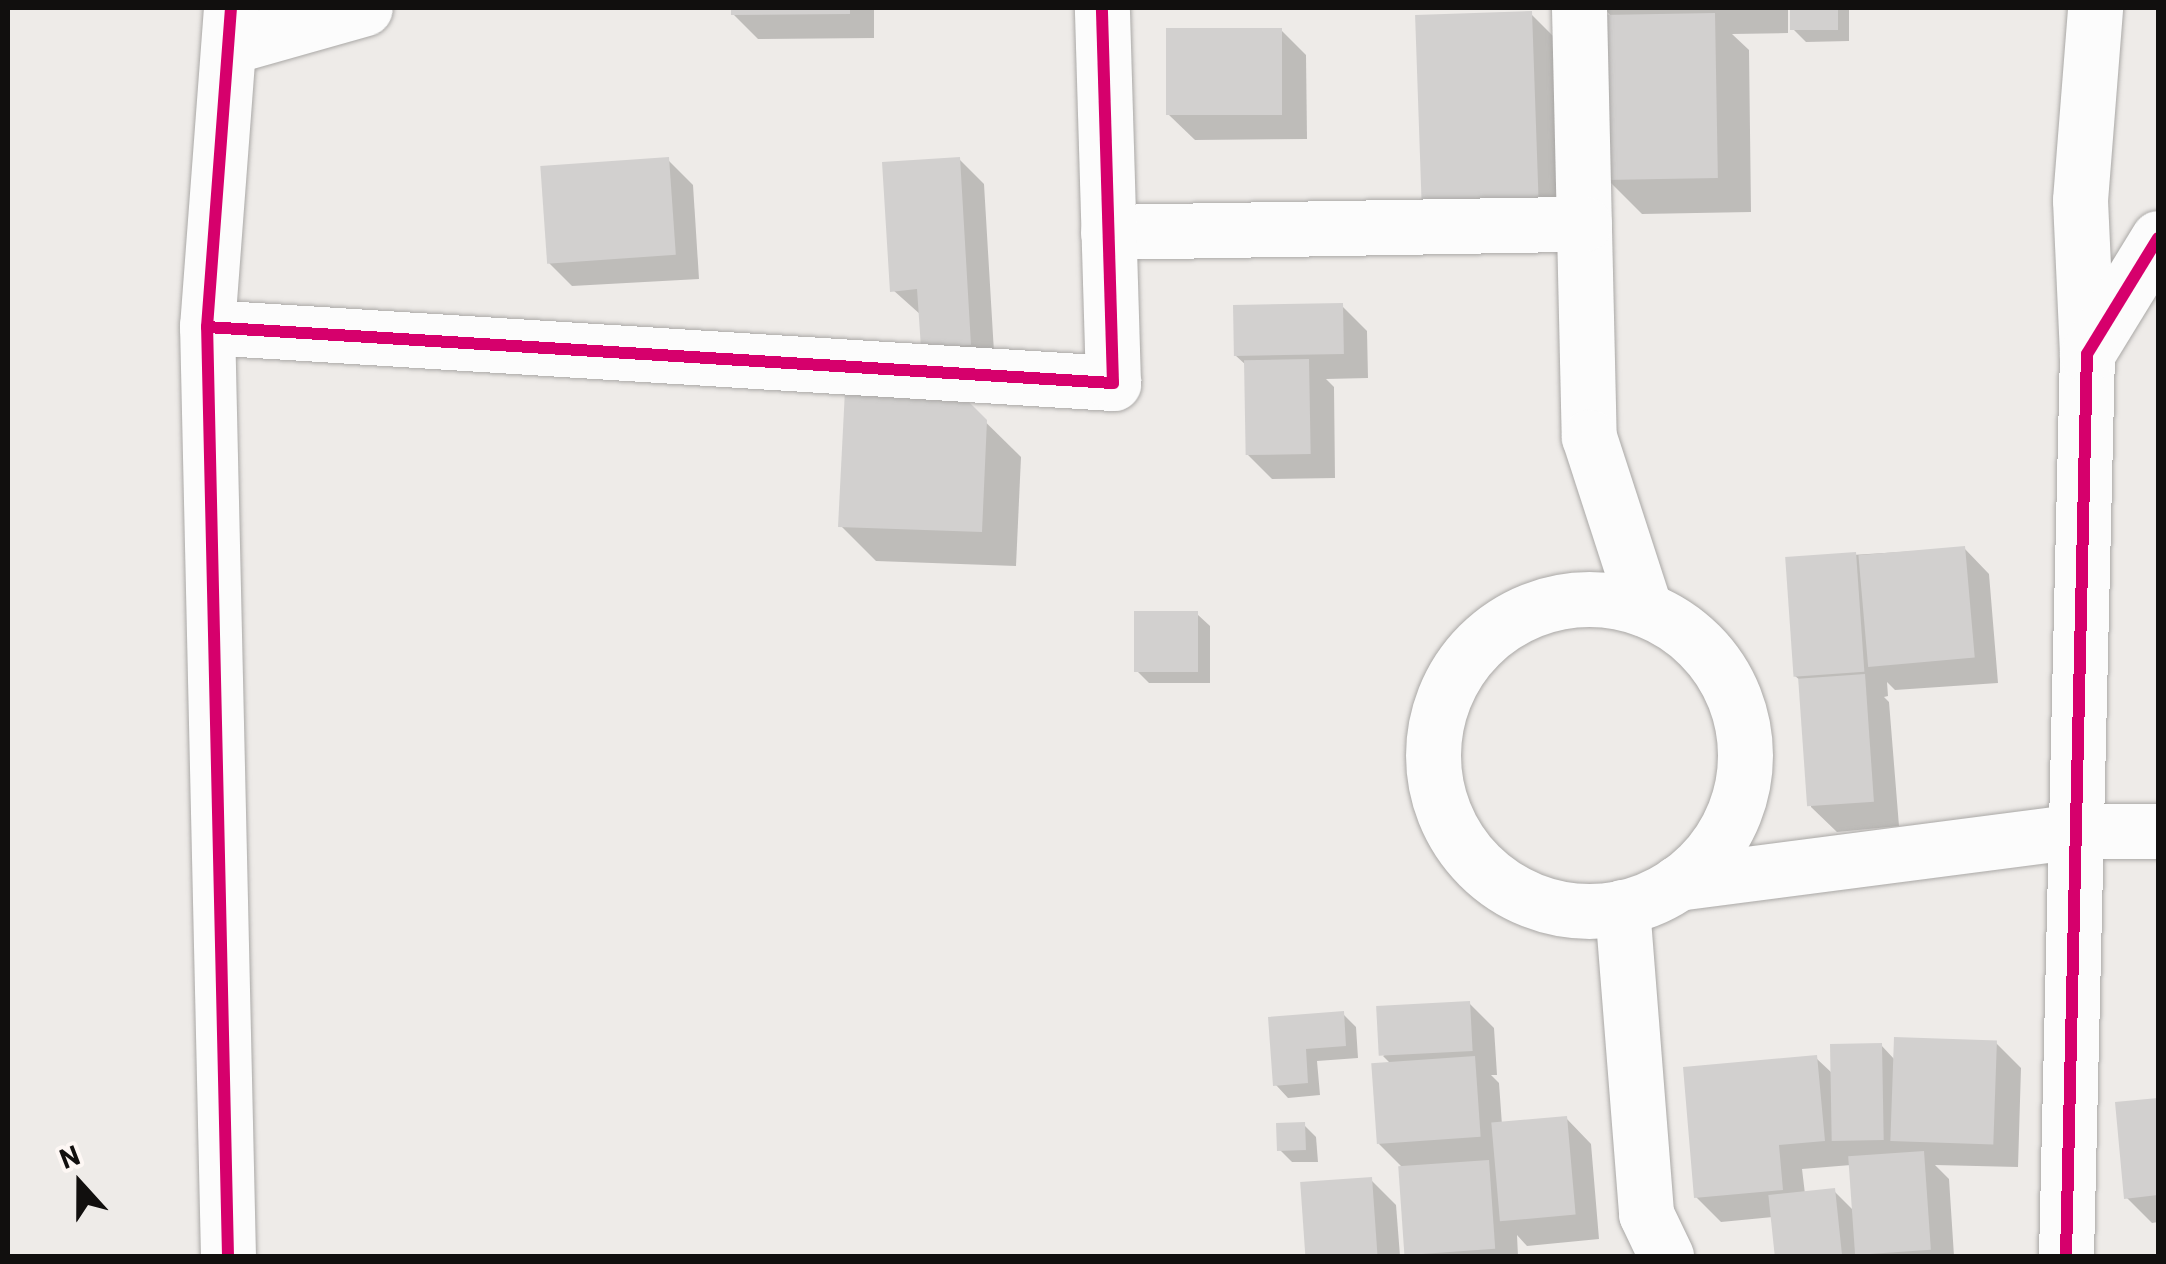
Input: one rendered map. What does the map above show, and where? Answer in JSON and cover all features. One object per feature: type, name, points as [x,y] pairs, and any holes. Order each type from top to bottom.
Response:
[{"type":"street","points":[[228,1256],[206,326],[231,27],[365,8]]},
{"type":"street","points":[[206,326],[1112,382],[1102,8]]},
{"type":"street","points":[[1580,8],[1589,438],[1645,609]]},
{"type":"street","points":[[2066,1256],[2087,354],[2080,200],[2095,8]]},
{"type":"street","points":[[1108,232],[1584,224]]},
{"type":"street","points":[[2087,354],[2158,238]]},
{"type":"street","points":[[1512,892],[1546,905],[1584,912],[1622,907],[1658,896],[1716,847],[1734,814],[1744,778],[1746,740],[1737,704],[1721,670],[1697,641],[1645,609],[1594,598],[1556,602],[1520,614],[1488,634],[1463,662],[1444,694],[1434,731],[1432,770],[1440,806],[1469,854],[1512,892],[1598,956],[1633,1028]]},
{"type":"street","points":[[1677,882],[2076,830],[2158,831]]},
{"type":"street","points":[[1622,907],[1646,1214],[1666,1256]]},
{"type":"building","points":[[731,8],[850,8],[850,14],[731,15]]},
{"type":"building","points":[[1790,8],[1838,8],[1838,30],[1790,30]]},
{"type":"building","points":[[1532,11],[1539,199],[1422,203],[1415,15]]},
{"type":"building","points":[[1715,13],[1718,178],[1605,180],[1602,15]]},
{"type":"building","points":[[1166,28],[1282,28],[1282,115],[1166,115]]},
{"type":"building","points":[[669,157],[676,255],[547,264],[540,166]]},
{"type":"building","points":[[960,157],[971,345],[921,348],[917,289],[890,292],[882,162]]},
{"type":"building","points":[[1343,303],[1344,354],[1234,356],[1233,305]]},
{"type":"building","points":[[1309,359],[1311,454],[1246,455],[1244,360]]},
{"type":"building","points":[[845,390],[961,394],[987,420],[982,532],[838,527]]},
{"type":"building","points":[[1965,546],[1975,658],[1868,667],[1858,555]]},
{"type":"building","points":[[1856,552],[1864,672],[1794,677],[1785,557]]},
{"type":"building","points":[[1134,611],[1198,611],[1198,672],[1134,672]]},
{"type":"building","points":[[1865,674],[1874,802],[1807,806],[1798,679]]},
{"type":"building","points":[[1470,1001],[1473,1051],[1379,1056],[1376,1006]]},
{"type":"building","points":[[1344,1011],[1346,1046],[1306,1049],[1308,1083],[1273,1086],[1268,1017]]},
{"type":"building","points":[[1894,1037],[1997,1041],[1993,1145],[1890,1141]]},
{"type":"building","points":[[1882,1043],[1884,1140],[1832,1141],[1830,1044]]},
{"type":"building","points":[[1817,1055],[1825,1141],[1779,1145],[1783,1190],[1694,1198],[1683,1067]]},
{"type":"building","points":[[1475,1056],[1481,1137],[1377,1144],[1371,1063]]},
{"type":"building","points":[[2158,1098],[2158,1195],[2124,1199],[2115,1102]]},
{"type":"building","points":[[1567,1116],[1576,1215],[1500,1221],[1491,1123]]},
{"type":"building","points":[[1305,1122],[1306,1150],[1277,1151],[1276,1123]]},
{"type":"building","points":[[1924,1151],[1931,1250],[1855,1255],[1848,1156]]},
{"type":"building","points":[[1489,1160],[1495,1249],[1404,1255],[1398,1166]]},
{"type":"building","points":[[1372,1177],[1378,1256],[1305,1256],[1300,1182]]},
{"type":"building","points":[[1835,1188],[1842,1256],[1775,1256],[1768,1195]]},
{"type":"cycle path","points":[[228,1256],[207,327],[231,8]]},
{"type":"cycle path","points":[[207,327],[1113,383],[1102,8]]},
{"type":"cycle path","points":[[2066,1256],[2087,354],[2158,238]]}]
